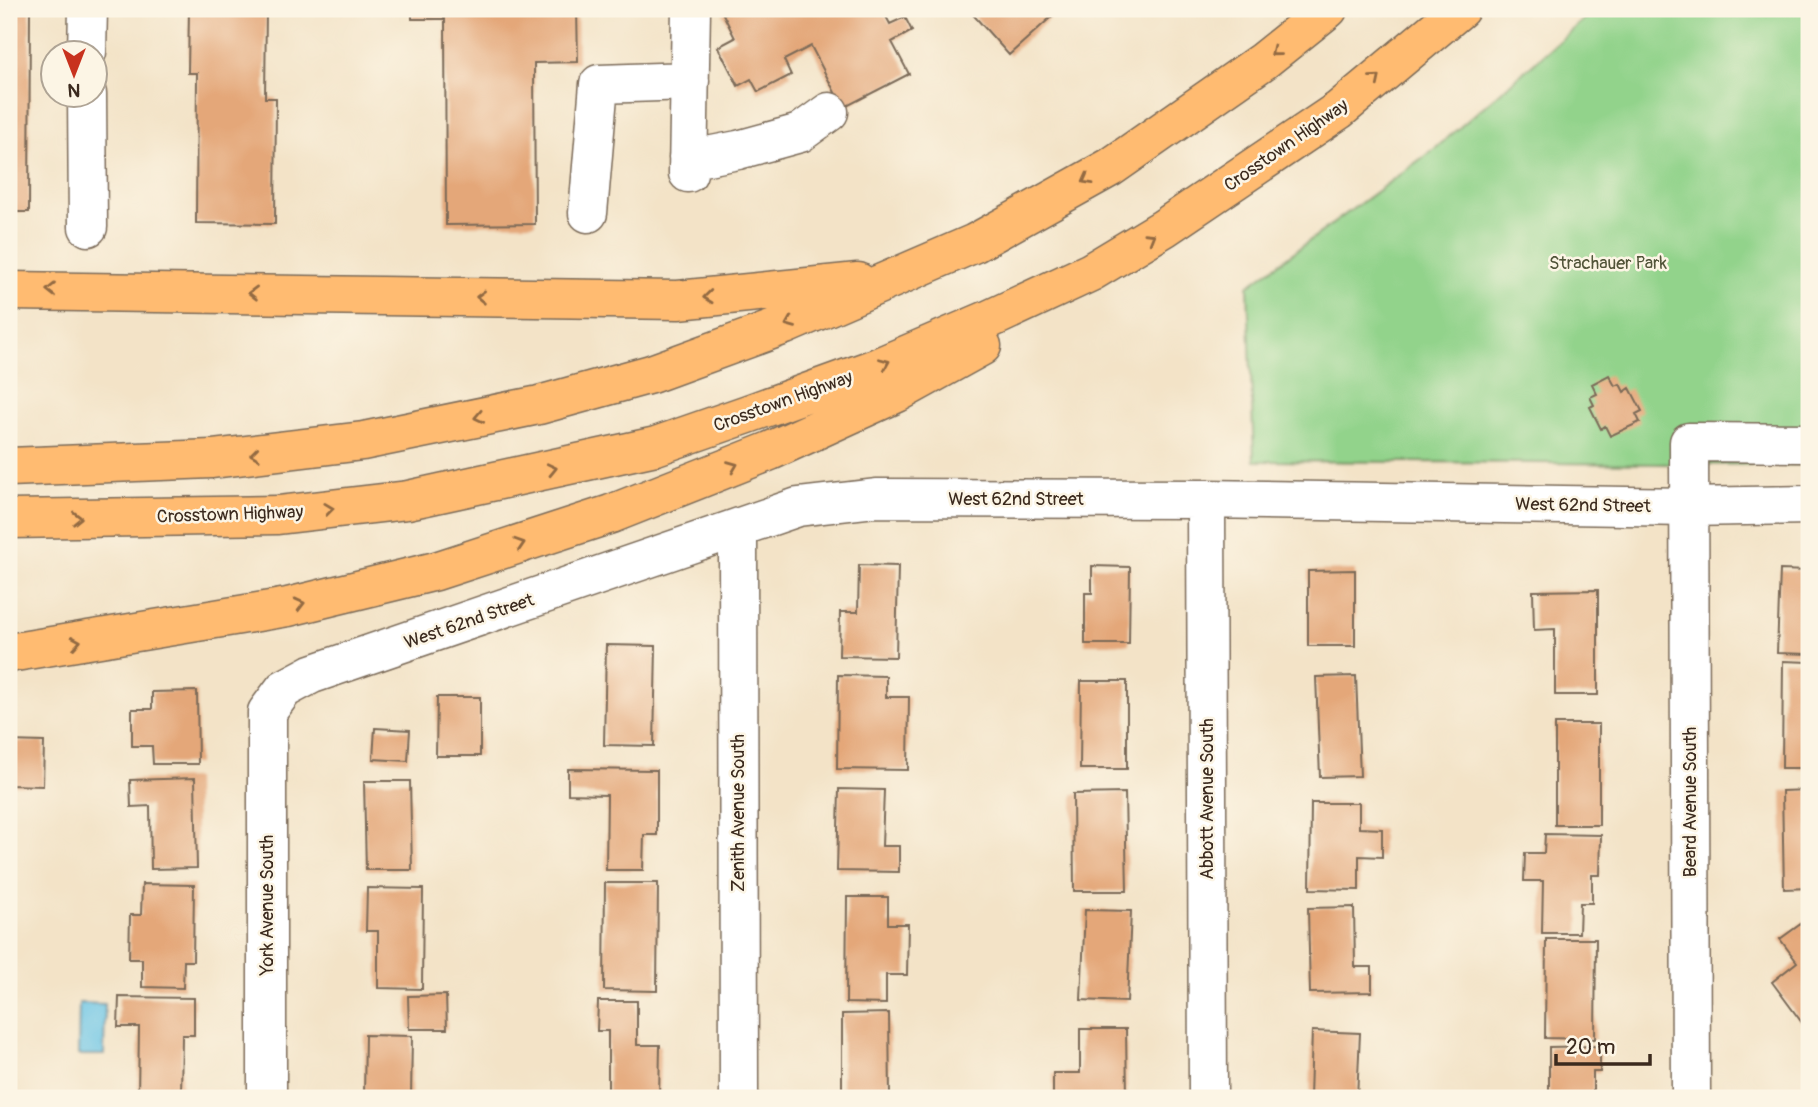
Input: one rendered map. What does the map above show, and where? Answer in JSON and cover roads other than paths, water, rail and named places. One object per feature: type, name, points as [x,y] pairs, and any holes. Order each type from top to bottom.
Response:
[{"type":"highway","points":[[9,467],[212,459],[363,441],[538,405],[651,374],[785,326],[975,243],[1111,167],[1263,61],[1328,9]]},
{"type":"highway","name":"Crosstown Highway","points":[[9,519],[278,516],[408,500],[656,446],[813,391],[878,367],[1091,272],[1164,228],[1339,110],[1460,9]]},
{"type":"highway","points":[[9,653],[301,604],[436,571],[611,514],[770,451],[897,393],[992,340],[1091,272]]},
{"type":"highway","points":[[9,290],[678,300],[898,278]]},
{"type":"street","points":[[88,9],[88,38]]},
{"type":"street","points":[[691,9],[688,165],[702,157],[800,133],[829,113]]},
{"type":"street","points":[[588,213],[599,84],[690,81]]},
{"type":"street","points":[[87,108],[88,226]]},
{"type":"street","name":"Beard Avenue South","points":[[1691,1098],[1689,442],[1809,443]]},
{"type":"street","name":"West 62nd Street","points":[[267,712],[284,689],[312,674],[798,507],[876,498],[1206,499],[1689,507],[1809,505]]},
{"type":"street","name":"Abbott Avenue South","points":[[1206,499],[1208,1098]]},
{"type":"street","name":"Zenith Avenue South","points":[[738,528],[739,1098]]},
{"type":"street","name":"York Avenue South","points":[[267,712],[267,1098]]},
{"type":"water","points":[[79,1003],[105,1004],[104,1055],[78,1055]]},
{"type":"park label","name":"Strachauer Park","points":[[1608,263]]}]
